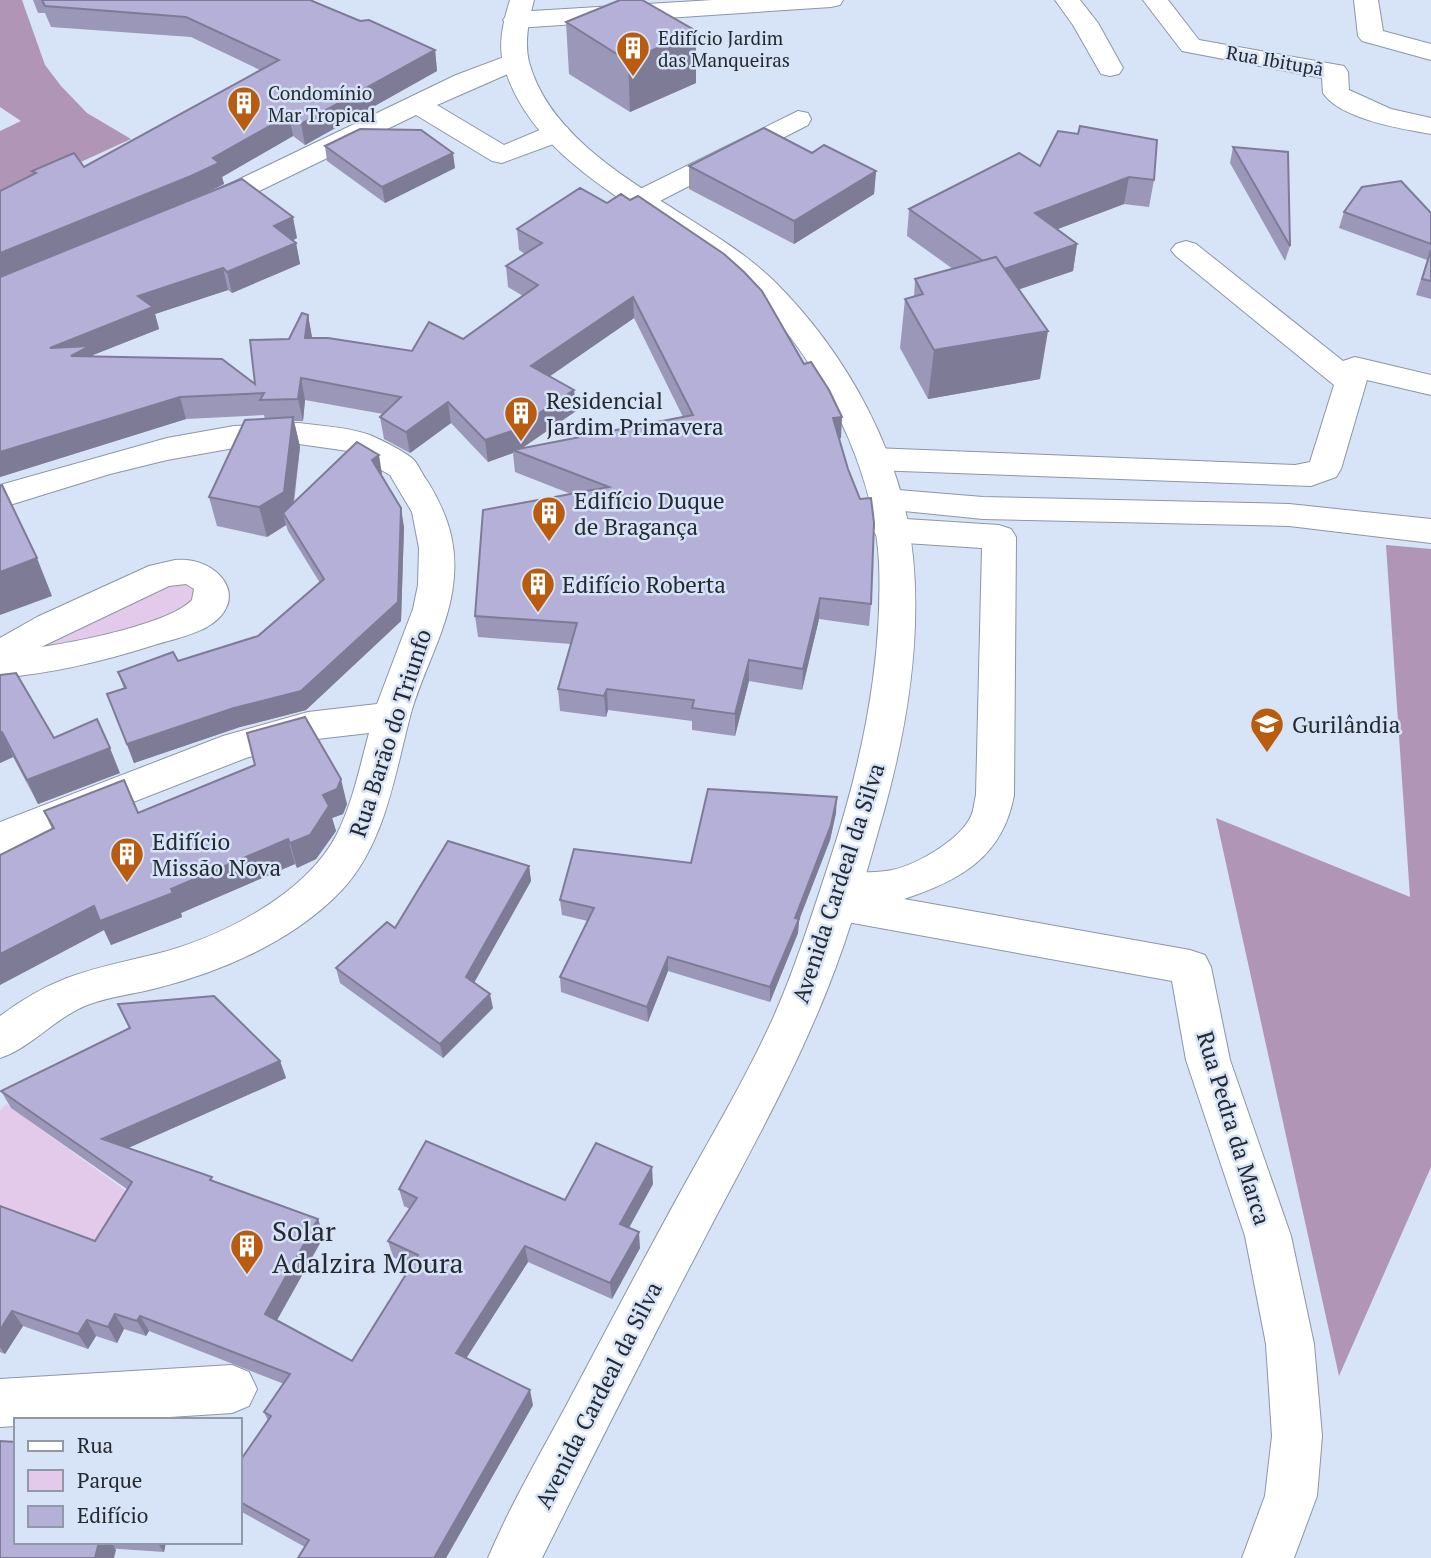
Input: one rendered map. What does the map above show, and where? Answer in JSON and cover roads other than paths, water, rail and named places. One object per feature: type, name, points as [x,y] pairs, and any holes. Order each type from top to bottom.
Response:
[{"type":"street","points":[[519,10],[831,0]]},
{"type":"street","points":[[1067,0],[1085,23],[1110,68]]},
{"type":"street","name":"Rua Ibitupã","points":[[1156,0],[1191,46],[1335,72],[1336,93],[1346,100],[1388,117],[1431,126]]},
{"type":"street","points":[[1366,0],[1370,34],[1374,38],[1431,51]]},
{"type":"street","name":"Avenida Cardeal da Silva","points":[[514,1558],[758,1090],[810,982],[873,791],[889,712],[896,643],[891,528],[873,459],[851,410],[794,321],[757,281],[595,166],[557,133],[537,108],[524,85],[516,61],[519,10]]},
{"type":"street","points":[[175,221],[274,176],[417,104],[516,61]]},
{"type":"street","points":[[417,104],[502,155],[557,133]]},
{"type":"street","points":[[642,199],[798,119]]},
{"type":"street","points":[[1186,250],[1350,382]]},
{"type":"street","points":[[873,459],[1311,475],[1324,469],[1355,367],[1431,385]]},
{"type":"street","name":"Rua Barão do Triunfo","points":[[0,497],[125,459],[186,444],[242,434],[295,433],[341,439],[366,446],[388,458],[414,479],[425,500],[436,535],[432,607],[390,716],[370,806],[349,853],[322,885],[283,915],[215,950],[166,968],[100,983],[62,997],[0,1040]]},
{"type":"street","points":[[891,528],[984,508],[1289,514],[1431,531]]},
{"type":"street","points":[[839,896],[888,887],[928,875],[964,849],[988,822],[995,795],[999,550],[891,528]]},
{"type":"street","points":[[0,654],[50,626],[161,575],[181,572],[198,575],[210,584],[213,596],[208,608],[180,624],[82,655],[47,662],[0,664]]},
{"type":"street","points":[[0,838],[236,746],[308,726],[390,716]]},
{"type":"street","name":"Rua Pedra da Marca","points":[[839,896],[1190,967],[1208,1060],[1268,1236],[1290,1344],[1297,1436],[1291,1496],[1268,1558]]},
{"type":"street","points":[[0,1403],[233,1389]]},
{"type":"place","name":"Edifício Jardim das Manqueiras","points":[[633,78]]},
{"type":"place","name":"Condomínio Mar Tropical","points":[[244,133]]},
{"type":"place","name":"Residencial Jardim Primavera","points":[[521,443]]},
{"type":"place","name":"Edifício Duque de Bragança","points":[[549,543]]},
{"type":"place","name":"Edifício Roberta","points":[[538,614]]},
{"type":"place","name":"Gurilândia","points":[[1267,754]]},
{"type":"place","name":"Edifício Missão Nova","points":[[127,884]]},
{"type":"place","name":"Solar Adalzira Moura","points":[[247,1276]]}]
